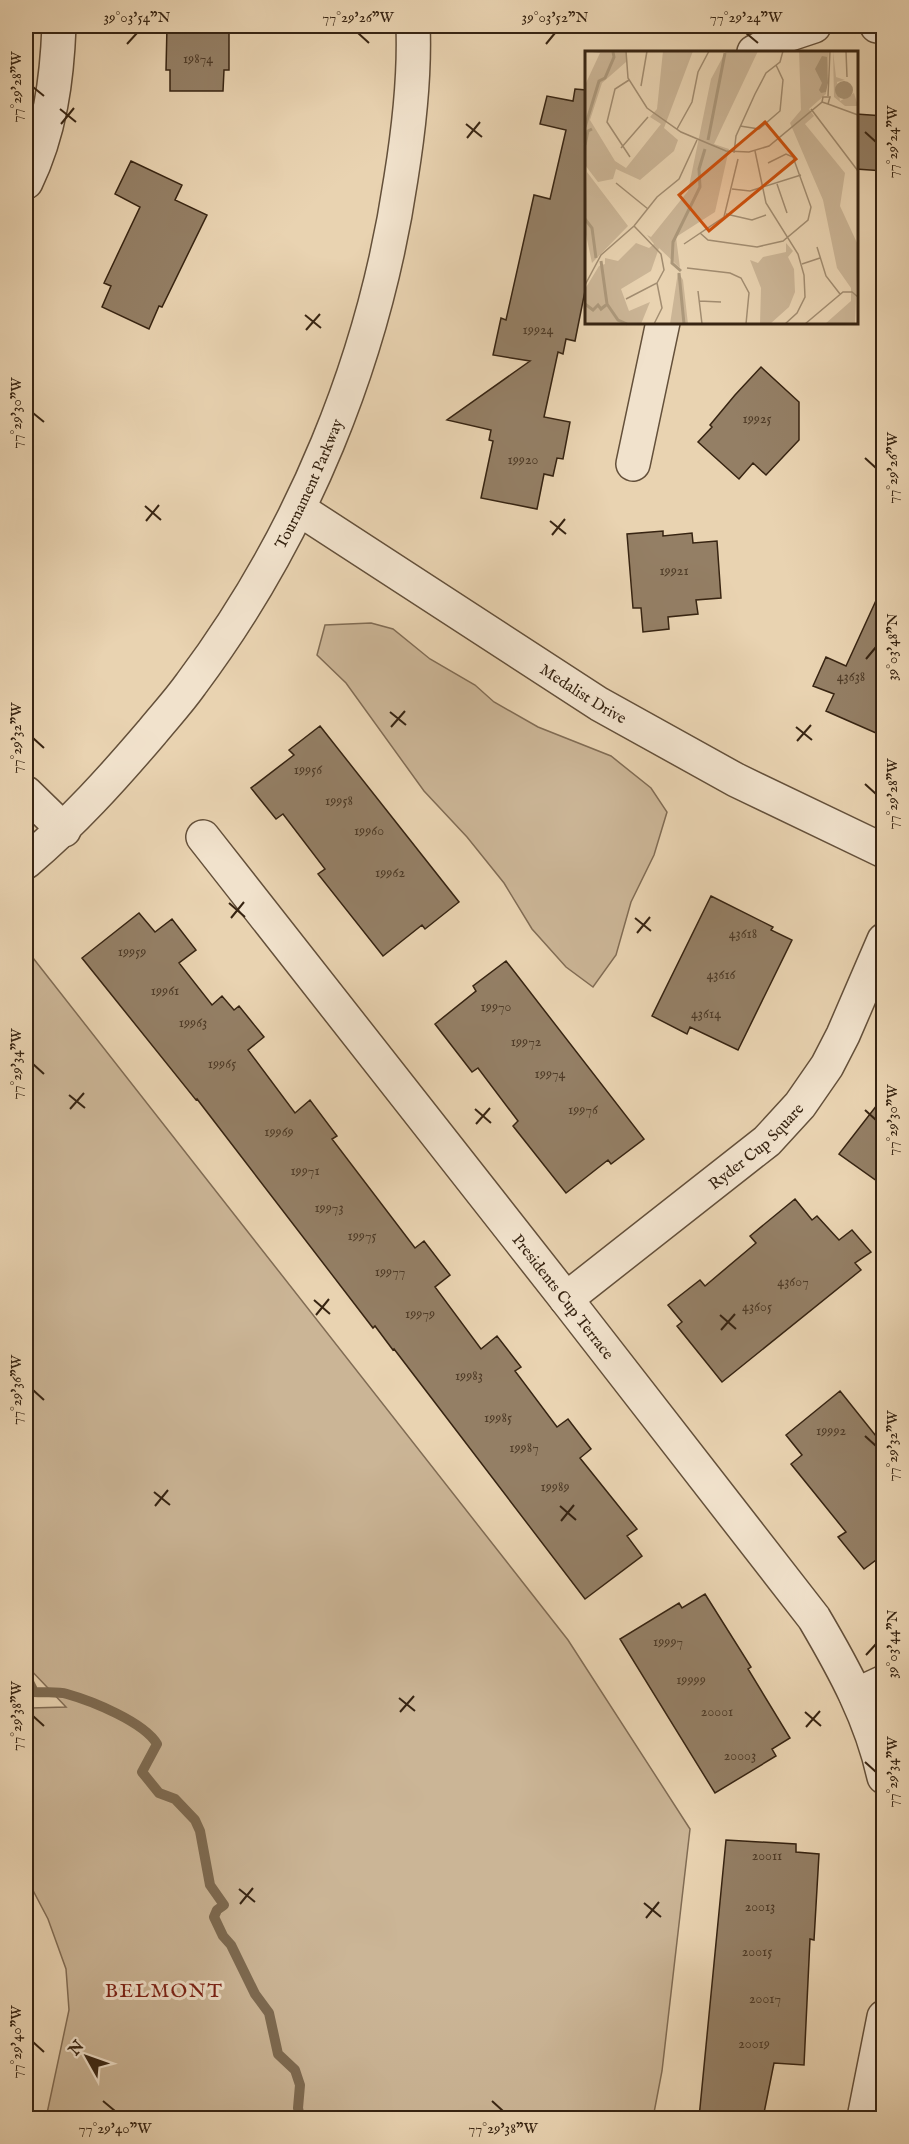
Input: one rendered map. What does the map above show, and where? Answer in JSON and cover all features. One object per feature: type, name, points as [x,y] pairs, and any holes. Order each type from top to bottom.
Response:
[{"type":"street","points":[[26,182],[48,119],[57,69],[59,26]]},
{"type":"street","name":"Tournament Parkway","points":[[26,862],[64,830],[129,759],[191,684],[246,603],[298,509],[336,423],[371,322],[394,226],[408,132],[413,26]]},
{"type":"street","points":[[756,51],[784,36],[814,26]]},
{"type":"street","points":[[877,26],[884,27]]},
{"type":"street","points":[[633,464],[663,324]]},
{"type":"street","name":"Medalist Drive","points":[[298,509],[600,704],[736,780],[884,850]]},
{"type":"street","points":[[26,794],[64,830]]},
{"type":"street","name":"Presidents Cup Terrace","points":[[202,837],[566,1299],[813,1618],[846,1674],[870,1689],[879,1758],[884,1777]]},
{"type":"street","name":"Ryder Cup Square","points":[[566,1299],[767,1141],[800,1105],[827,1066],[884,940]]},
{"type":"street","points":[[864,2118],[884,2017]]},
{"type":"shaded area","points":[[371,623],[393,629],[430,659],[475,685],[494,702],[538,727],[611,756],[651,788],[667,812],[654,855],[631,902],[616,955],[593,987],[566,967],[532,929],[504,883],[467,837],[424,791],[346,683],[317,655],[325,625]]},
{"type":"shaded area","points":[[26,949],[568,1640],[690,1829],[662,2071],[653,2118],[46,2118],[69,2010],[66,1969],[48,1919],[26,1877],[26,1707],[66,1707],[26,1665]]},
{"type":"building","points":[[167,26],[229,26],[229,70],[224,70],[223,91],[170,91],[170,70],[166,70]]},
{"type":"building","points":[[575,89],[585,90],[585,291],[575,341],[566,339],[563,354],[558,352],[544,417],[570,422],[563,459],[557,458],[553,476],[544,474],[537,509],[481,498],[493,441],[489,440],[491,430],[447,420],[530,361],[493,355],[501,318],[506,320],[534,195],[550,199],[566,130],[540,124],[547,96],[573,101]]},
{"type":"building","points":[[858,114],[884,116],[884,171],[858,169]]},
{"type":"building","points":[[131,161],[182,185],[175,200],[207,215],[149,329],[102,307],[111,286],[104,283],[140,207],[115,194]]},
{"type":"building","points":[[761,367],[799,402],[799,440],[766,475],[753,463],[739,479],[698,442],[735,395]]},
{"type":"building","points":[[663,531],[663,536],[692,533],[693,543],[717,541],[721,598],[696,600],[698,614],[668,617],[669,629],[643,632],[641,608],[633,608],[627,534]]},
{"type":"building","points":[[884,583],[884,718],[876,733],[826,711],[834,694],[813,686],[826,657],[846,666]]},
{"type":"building","points":[[320,726],[459,902],[425,929],[422,925],[383,956],[318,874],[325,869],[283,814],[276,819],[251,788],[294,755],[289,750]]},
{"type":"building","points":[[711,896],[773,927],[771,930],[792,940],[738,1050],[690,1027],[687,1034],[652,1016]]},
{"type":"building","points":[[139,913],[155,932],[172,919],[196,950],[179,963],[212,1005],[222,996],[234,1010],[239,1006],[264,1037],[248,1050],[295,1113],[310,1100],[337,1136],[332,1139],[415,1248],[424,1241],[450,1275],[435,1287],[481,1349],[497,1336],[521,1367],[515,1371],[557,1427],[568,1419],[591,1449],[580,1458],[637,1529],[627,1536],[642,1556],[585,1599],[394,1349],[375,1326],[373,1328],[197,1099],[82,958]]},
{"type":"building","points":[[506,961],[644,1139],[611,1164],[608,1160],[566,1193],[513,1126],[518,1121],[478,1068],[472,1072],[435,1024],[476,991],[473,986]]},
{"type":"building","points":[[884,1096],[884,1186],[839,1154]]},
{"type":"building","points":[[795,1199],[812,1220],[817,1216],[839,1240],[852,1230],[871,1252],[855,1263],[861,1270],[722,1382],[677,1326],[682,1322],[668,1305],[700,1280],[705,1286],[756,1243],[750,1236]]},
{"type":"building","points":[[840,1391],[884,1446],[884,1554],[864,1569],[838,1537],[846,1532],[791,1464],[802,1455],[786,1435]]},
{"type":"building","points":[[705,1594],[751,1667],[748,1669],[790,1738],[772,1749],[776,1756],[715,1793],[620,1639],[679,1603],[682,1608]]},
{"type":"building","points":[[726,1840],[796,1844],[796,1852],[819,1854],[814,1940],[810,1939],[804,2065],[774,2063],[763,2118],[699,2118]]},
{"type":"waterway","points":[[26,1676],[34,1692],[63,1693],[103,1707],[141,1728],[157,1744],[142,1772],[159,1793],[175,1799],[195,1820],[200,1831],[210,1885],[224,1905],[217,1910],[214,1917],[223,1936],[231,1945],[255,1994],[269,2013],[278,2054],[295,2070],[300,2085],[298,2108],[300,2118]]},
{"type":"district","name":"BELMONT","points":[[164,1990]]}]
